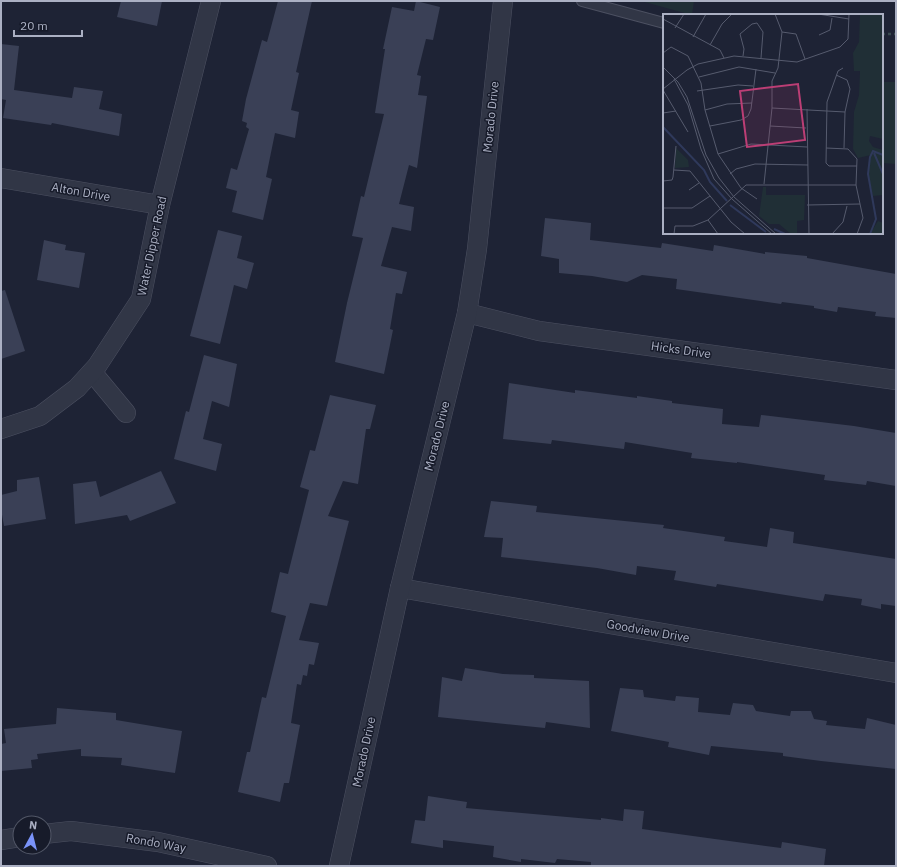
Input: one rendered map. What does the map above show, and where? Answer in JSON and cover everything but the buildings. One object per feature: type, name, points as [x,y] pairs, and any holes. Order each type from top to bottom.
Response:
[{"type":"street","name":"Water Dipper Road","points":[[1,429],[40,416],[77,388],[92,372],[141,299],[160,205],[211,1]]},
{"type":"street","name":"Morado Drive","points":[[339,866],[400,588],[467,313],[477,249],[503,1]]},
{"type":"street","name":"Alton Drive","points":[[1,178],[160,205]]},
{"type":"street","name":"Hicks Drive","points":[[467,313],[539,331],[896,380]]},
{"type":"street","points":[[92,372],[126,414]]},
{"type":"street","name":"Goodview Drive","points":[[400,588],[896,673]]},
{"type":"street","name":"Rondo Way","points":[[52,833],[71,831],[158,842],[267,866]]},
{"type":"street","points":[[1,840],[12,838]]},
{"type":"lane","points":[[582,1],[663,23]]},
{"type":"path","points":[[883,34],[896,34]]},
{"type":"shaded area","points":[[641,1],[694,1],[692,14]]},
{"type":"shaded area","points":[[883,82],[896,82],[896,164],[883,163]]}]
